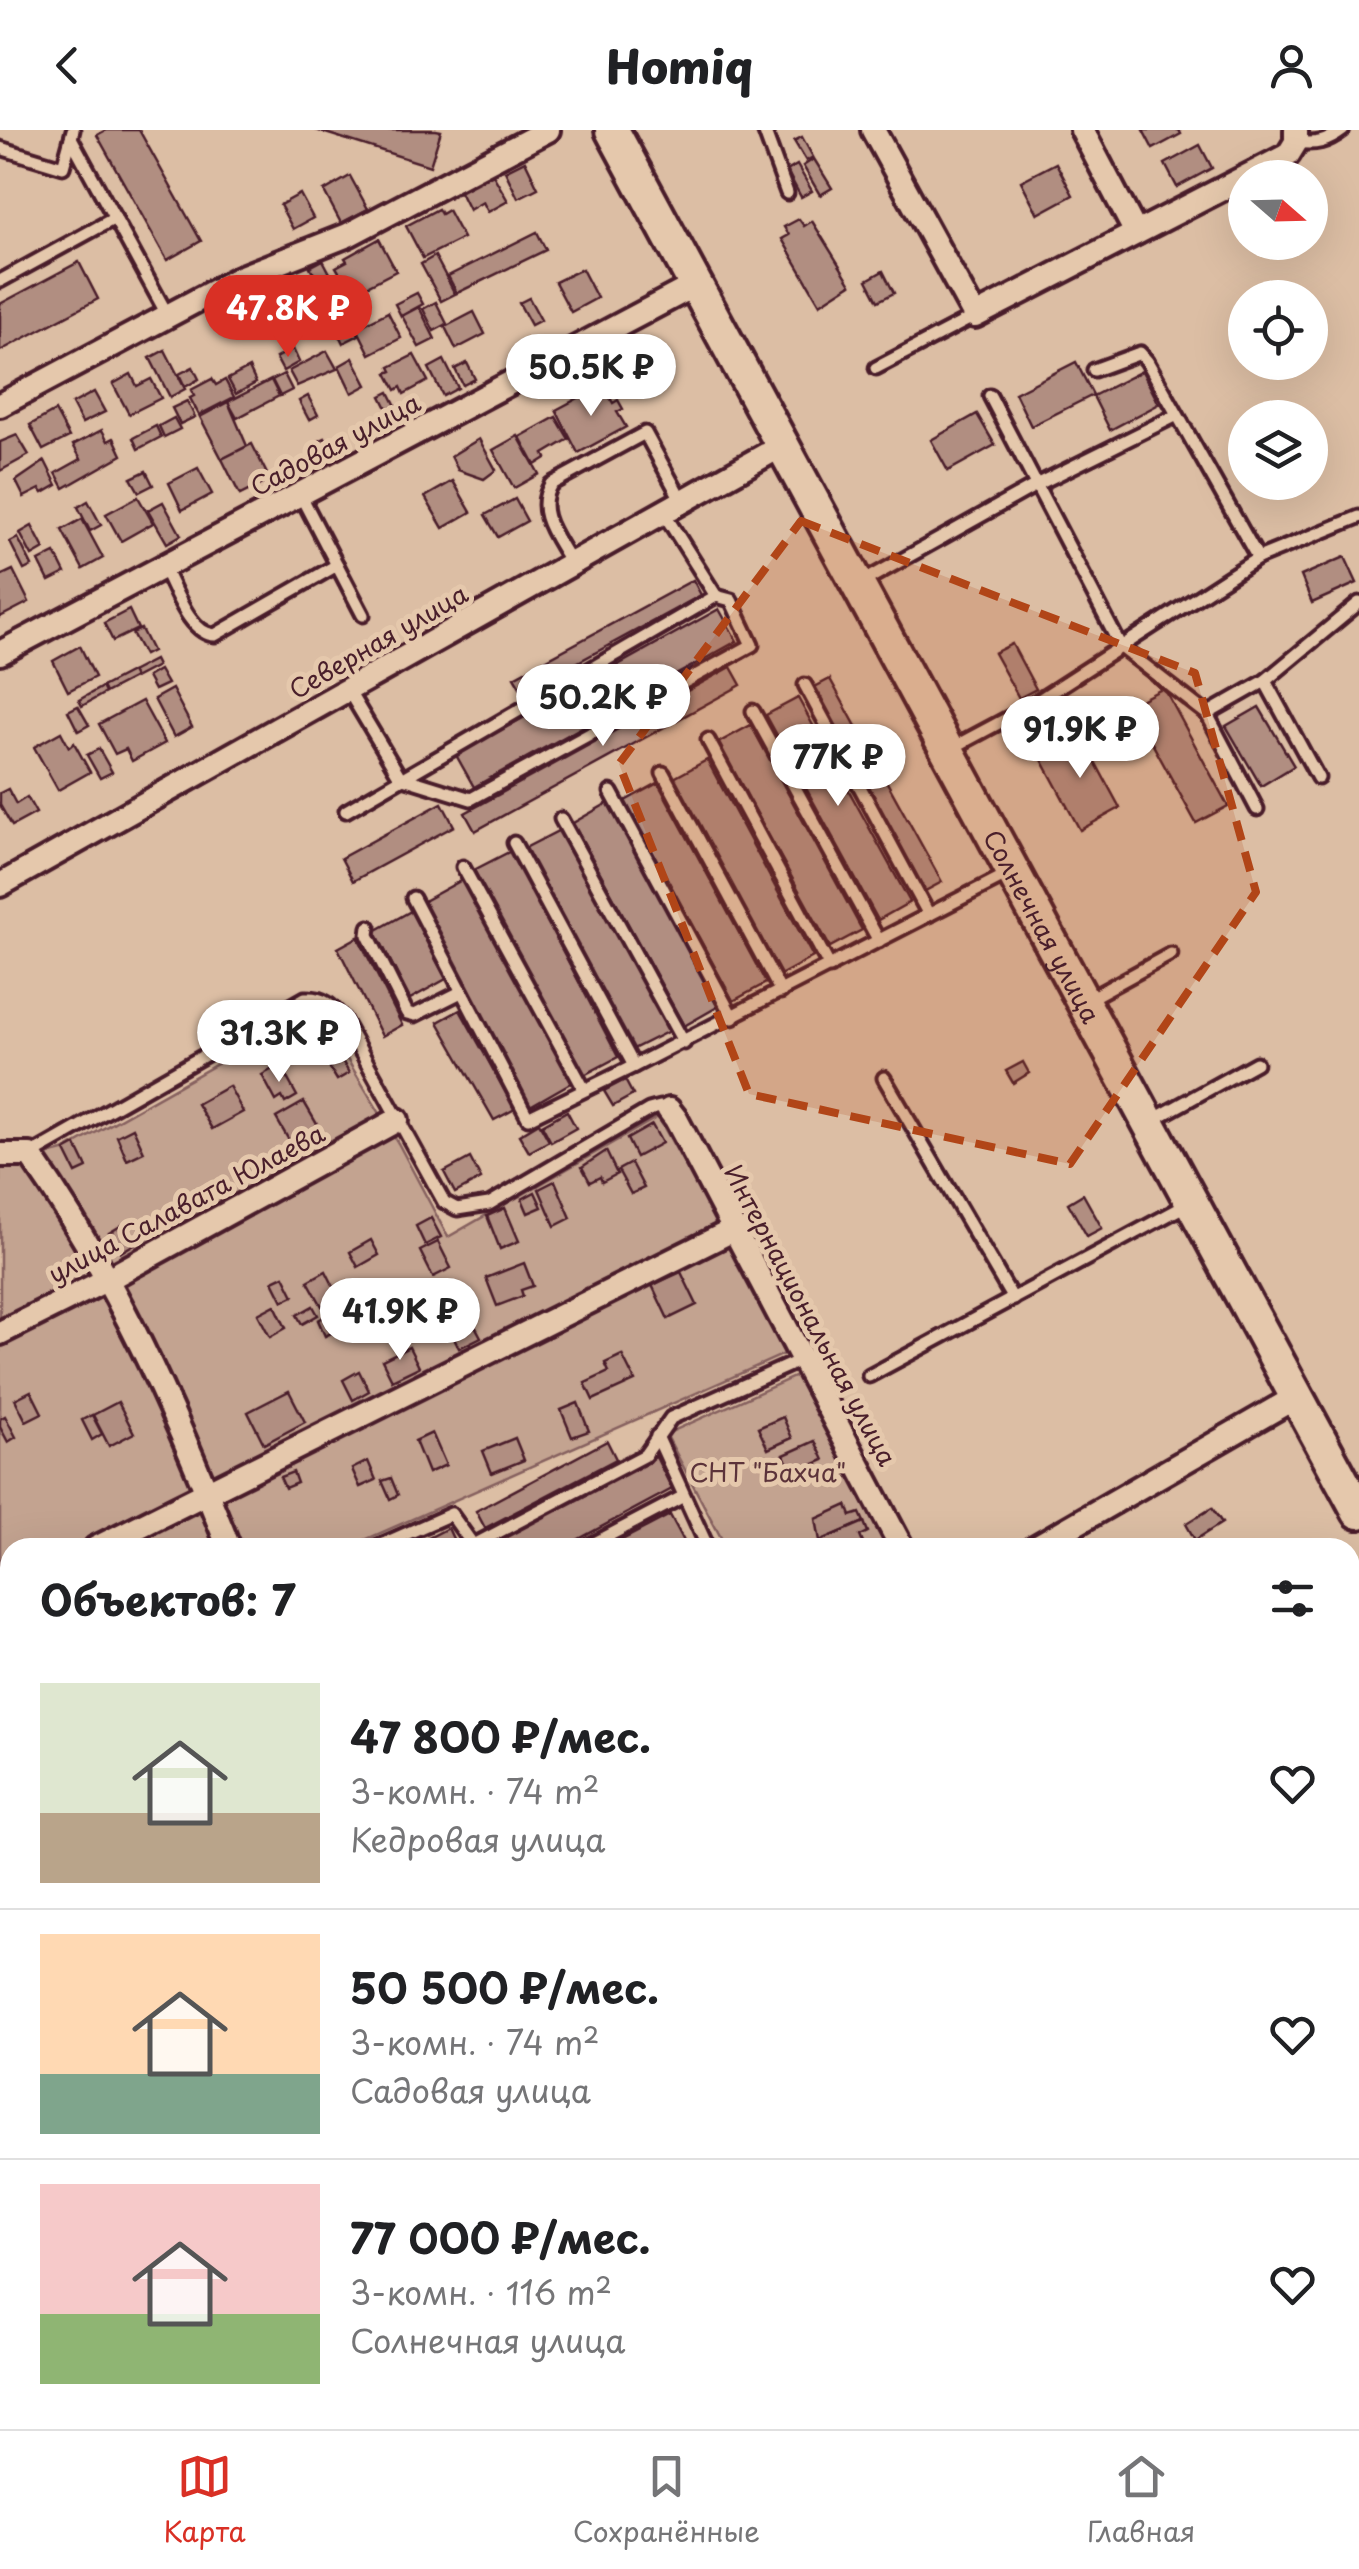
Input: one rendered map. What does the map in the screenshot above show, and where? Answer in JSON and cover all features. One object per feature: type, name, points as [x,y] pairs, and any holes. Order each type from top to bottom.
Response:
[{"type":"street","name":"Солнечная улица","points":[[612,130],[1359,1512]]},
{"type":"street","points":[[873,130],[975,316],[1288,155],[1296,136]]},
{"type":"street","points":[[1082,130],[1136,233]]},
{"type":"street","points":[[0,405],[240,278],[348,234],[534,133]]},
{"type":"street","name":"Садовая улица","points":[[0,652],[697,284]]},
{"type":"street","name":"Северная улица","points":[[0,885],[783,445]]},
{"type":"street","name":"Интернациональная улица","points":[[669,1110],[897,1538]]},
{"type":"street","name":"улица Салавата Юлаева","points":[[0,1333],[108,1279],[398,1120]]},
{"type":"street","points":[[0,1155],[30,1155],[108,1279],[156,1376],[225,1538]]},
{"type":"street","points":[[116,1538],[735,1229]]},
{"type":"street","points":[[1051,1538],[1296,1397]]},
{"type":"lane","points":[[764,130],[787,194]]},
{"type":"lane","points":[[1296,136],[1313,144],[1329,141],[1344,130]]},
{"type":"lane","points":[[72,134],[168,316]]},
{"type":"lane","points":[[63,167],[72,134]]},
{"type":"lane","points":[[0,148],[91,176]]},
{"type":"lane","points":[[0,281],[115,218]]},
{"type":"lane","points":[[876,368],[975,316]]},
{"type":"lane","points":[[1094,370],[1140,354],[1258,558]]},
{"type":"lane","points":[[990,396],[1121,647],[1206,714],[1257,809]]},
{"type":"lane","points":[[858,585],[1036,485],[1177,414]]},
{"type":"lane","points":[[571,562],[544,514],[543,497],[551,484],[645,433],[672,507],[716,596]]},
{"type":"lane","points":[[300,494],[363,615]]},
{"type":"lane","points":[[946,751],[1025,710],[1258,558],[1359,517]]},
{"type":"lane","points":[[163,566],[197,628],[215,636],[337,565]]},
{"type":"lane","points":[[346,811],[400,778],[716,596],[732,600],[752,646],[471,799],[400,778],[348,690]]},
{"type":"lane","points":[[1206,714],[1265,681],[1359,603]]},
{"type":"lane","points":[[1265,681],[1318,778]]},
{"type":"lane","points":[[805,685],[930,915]]},
{"type":"lane","points":[[753,710],[879,941]]},
{"type":"lane","points":[[708,740],[830,967]]},
{"type":"lane","points":[[662,772],[781,992]]},
{"type":"lane","points":[[612,792],[733,1018]]},
{"type":"lane","points":[[561,819],[684,1043]]},
{"type":"lane","points":[[514,843],[634,1066]]},
{"type":"lane","points":[[463,867],[584,1090]]},
{"type":"lane","points":[[412,898],[528,1118],[684,1043],[1012,872]]},
{"type":"lane","points":[[369,927],[368,935],[407,1013],[415,1014],[461,992]]},
{"type":"lane","points":[[1082,1003],[1171,954]]},
{"type":"lane","points":[[30,1155],[305,998],[318,997],[331,1004],[343,1019],[444,1202],[457,1210],[489,1204],[649,1110],[669,1110]]},
{"type":"lane","points":[[1147,1123],[1256,1062]]},
{"type":"lane","points":[[884,1078],[1012,1299]]},
{"type":"lane","points":[[869,1376],[1190,1202]]},
{"type":"lane","points":[[485,1538],[646,1455],[671,1418],[803,1359]]},
{"type":"lane","points":[[657,1436],[703,1538]]},
{"type":"lane","points":[[604,1538],[684,1496]]},
{"type":"lane","points":[[397,1538],[451,1514],[465,1538]]},
{"type":"highlighted area","points":[[801,521],[1195,673],[1256,892],[1070,1164],[749,1094],[619,764]]},
{"type":"green space","points":[[316,1008],[398,1143],[448,1237],[658,1117],[789,1352],[369,1538],[0,1538],[0,1167],[63,1151]]},
{"type":"green space","name":"СНТ \"Бахча\"","points":[[798,1375],[886,1538],[721,1538],[666,1434]]},
{"type":"building","points":[[106,130],[139,130],[201,241],[167,260],[97,135]]},
{"type":"building","points":[[316,130],[436,130],[441,131],[430,166]]},
{"type":"building","points":[[1143,130],[1179,130],[1181,134],[1153,149]]},
{"type":"building","points":[[802,137],[813,157],[806,161],[794,141]]},
{"type":"building","points":[[1200,145],[1212,168],[1177,187],[1165,164]]},
{"type":"building","points":[[814,159],[832,188],[820,195],[803,166]]},
{"type":"building","points":[[525,161],[538,188],[518,198],[505,171]]},
{"type":"building","points":[[1056,163],[1073,195],[1038,214],[1021,181]]},
{"type":"building","points":[[797,165],[812,191],[801,197],[787,171]]},
{"type":"building","points":[[492,173],[508,201],[488,212],[483,202],[469,210],[459,190]]},
{"type":"building","points":[[350,176],[368,209],[341,223],[324,191]]},
{"type":"building","points":[[300,194],[313,218],[293,229],[280,205]]},
{"type":"building","points":[[438,209],[441,214],[448,210],[463,238],[423,258],[406,226]]},
{"type":"building","points":[[799,219],[804,226],[812,221],[851,284],[820,304],[782,239],[789,235],[784,227]]},
{"type":"building","points":[[537,232],[546,250],[457,293],[448,276]]},
{"type":"building","points":[[379,239],[396,271],[361,289],[355,277],[345,282],[336,267]]},
{"type":"building","points":[[435,256],[455,294],[441,301],[421,264]]},
{"type":"building","points":[[323,260],[333,279],[321,286],[310,267]]},
{"type":"building","points":[[79,262],[98,299],[0,351],[0,304]]},
{"type":"building","points":[[582,269],[597,298],[571,312],[555,282]]},
{"type":"building","points":[[883,271],[894,293],[878,301],[867,280]]},
{"type":"building","points":[[310,277],[322,291],[318,293],[323,304],[289,322],[276,296]]},
{"type":"building","points":[[417,293],[423,304],[401,316],[395,304]]},
{"type":"building","points":[[529,298],[541,320],[531,325],[519,303]]},
{"type":"building","points":[[436,302],[447,324],[434,331],[423,309]]},
{"type":"building","points":[[419,307],[435,339],[419,347],[402,316]]},
{"type":"building","points":[[388,312],[401,338],[370,354],[357,328]]},
{"type":"building","points":[[474,312],[485,334],[456,349],[445,327]]},
{"type":"building","points":[[351,321],[359,335],[343,343],[336,329]]},
{"type":"building","points":[[293,349],[299,362],[283,371],[276,358]]},
{"type":"building","points":[[165,350],[185,389],[170,397],[150,358]]},
{"type":"building","points":[[327,351],[337,369],[297,386],[289,371]]},
{"type":"building","points":[[414,355],[428,381],[404,394],[401,387],[396,390],[387,373],[392,371],[390,367]]},
{"type":"building","points":[[353,358],[367,385],[352,393],[339,366]]},
{"type":"building","points":[[444,360],[458,388],[443,396],[429,368]]},
{"type":"building","points":[[1076,362],[1093,395],[1031,426],[1015,393]]},
{"type":"building","points":[[467,363],[475,379],[463,385],[455,369]]},
{"type":"building","points":[[193,367],[199,379],[185,387],[179,374]]},
{"type":"building","points":[[249,368],[256,383],[236,394],[228,379]]},
{"type":"building","points":[[1142,371],[1159,404],[1110,430],[1093,396]]},
{"type":"building","points":[[131,374],[137,386],[151,379],[161,398],[129,414],[113,384]]},
{"type":"building","points":[[284,374],[292,390],[280,396],[272,380]]},
{"type":"building","points":[[212,379],[216,385],[225,380],[234,397],[199,415],[190,398],[194,396],[191,390]]},
{"type":"building","points":[[271,380],[279,396],[237,418],[228,402]]},
{"type":"building","points":[[603,385],[613,403],[618,400],[623,409],[617,412],[626,427],[578,453],[556,410]]},
{"type":"building","points":[[94,392],[105,412],[82,423],[72,404]]},
{"type":"building","points":[[389,392],[400,414],[392,418],[381,396]]},
{"type":"building","points":[[308,396],[318,415],[309,420],[299,401]]},
{"type":"building","points":[[187,401],[195,417],[180,424],[172,408]]},
{"type":"building","points":[[228,402],[247,446],[222,459],[200,417]]},
{"type":"building","points":[[55,411],[69,437],[43,450],[30,425]]},
{"type":"building","points":[[977,414],[995,445],[948,471],[931,440]]},
{"type":"building","points":[[556,417],[569,439],[544,454],[546,458],[535,465],[520,437]]},
{"type":"building","points":[[174,418],[180,429],[164,437],[159,426]]},
{"type":"building","points":[[156,426],[161,437],[138,449],[133,438]]},
{"type":"building","points":[[102,430],[108,441],[114,438],[122,455],[64,488],[56,473],[81,459],[73,445]]},
{"type":"building","points":[[17,435],[29,455],[0,471],[0,442]]},
{"type":"building","points":[[518,436],[539,474],[514,488],[493,450]]},
{"type":"building","points":[[325,438],[333,453],[325,457],[317,442]]},
{"type":"building","points":[[479,439],[496,470],[484,479],[458,470],[451,456]]},
{"type":"building","points":[[252,444],[270,480],[240,495],[222,459]]},
{"type":"building","points":[[45,461],[57,485],[24,497],[16,481]]},
{"type":"building","points":[[198,468],[212,494],[182,510],[169,483]]},
{"type":"building","points":[[146,471],[153,485],[139,492],[131,478]]},
{"type":"building","points":[[453,481],[471,512],[443,528],[425,497]]},
{"type":"building","points":[[138,497],[153,523],[121,541],[106,514]]},
{"type":"building","points":[[515,499],[527,521],[498,537],[485,515]]},
{"type":"building","points":[[88,501],[101,525],[90,531],[78,507]]},
{"type":"building","points":[[163,502],[181,535],[167,543],[148,510]]},
{"type":"building","points":[[82,519],[103,558],[83,569],[62,530]]},
{"type":"building","points":[[32,526],[44,549],[32,556],[20,533]]},
{"type":"building","points":[[18,538],[32,566],[24,570],[10,542]]},
{"type":"building","points":[[55,553],[65,573],[49,581],[39,561]]},
{"type":"building","points":[[1345,557],[1357,583],[1312,603],[1301,576]]},
{"type":"building","points":[[13,570],[29,602],[0,617],[0,576]]},
{"type":"building","points":[[693,580],[701,595],[523,692],[514,677]]},
{"type":"building","points":[[719,609],[737,641],[474,787],[456,755]]},
{"type":"building","points":[[129,610],[138,629],[113,641],[104,623]]},
{"type":"building","points":[[141,629],[152,651],[144,655],[132,633]]},
{"type":"building","points":[[1012,644],[1036,689],[1019,698],[994,653]]},
{"type":"building","points":[[80,646],[95,677],[68,691],[53,661]]},
{"type":"building","points":[[154,660],[157,666],[134,678],[131,672]]},
{"type":"building","points":[[731,667],[741,685],[475,831],[465,813]]},
{"type":"building","points":[[159,670],[167,684],[154,690],[147,677]]},
{"type":"building","points":[[131,672],[134,678],[105,693],[102,687]]},
{"type":"building","points":[[830,679],[942,882],[925,891],[813,688]]},
{"type":"building","points":[[102,687],[105,693],[82,706],[79,700]]},
{"type":"building","points":[[1164,688],[1228,806],[1196,823],[1131,705]]},
{"type":"building","points":[[172,689],[192,727],[174,737],[154,699]]},
{"type":"building","points":[[798,698],[910,902],[878,920],[766,715]]},
{"type":"building","points":[[142,701],[165,743],[132,761],[126,749],[115,754],[99,724]]},
{"type":"building","points":[[78,706],[89,725],[78,731],[68,711]]},
{"type":"building","points":[[1259,707],[1294,766],[1261,786],[1226,726]]},
{"type":"building","points":[[751,725],[862,930],[830,947],[718,743]]},
{"type":"building","points":[[61,732],[69,747],[74,743],[90,772],[58,790],[34,747]]},
{"type":"building","points":[[1079,732],[1120,808],[1080,830],[1039,754]]},
{"type":"building","points":[[99,749],[112,772],[100,778],[87,755]]},
{"type":"building","points":[[707,760],[813,957],[780,975],[674,778]]},
{"type":"building","points":[[658,783],[766,983],[733,1001],[625,801]]},
{"type":"building","points":[[8,789],[16,804],[27,797],[36,813],[12,826],[0,805],[0,793]]},
{"type":"building","points":[[442,803],[454,826],[353,881],[341,858]]},
{"type":"building","points":[[608,803],[719,1006],[684,1026],[573,823]]},
{"type":"building","points":[[560,830],[669,1031],[633,1049],[525,848]]},
{"type":"building","points":[[511,851],[618,1057],[582,1076],[474,870]]},
{"type":"building","points":[[462,880],[572,1082],[530,1106],[420,903]]},
{"type":"building","points":[[411,911],[446,979],[410,999],[375,931]]},
{"type":"building","points":[[358,937],[402,1025],[382,1036],[338,948]]},
{"type":"building","points":[[460,1010],[515,1109],[494,1120],[438,1022]]},
{"type":"building","points":[[336,1050],[349,1073],[337,1080],[323,1057]]},
{"type":"building","points":[[1023,1062],[1029,1073],[1013,1083],[1006,1071]]},
{"type":"building","points":[[280,1065],[297,1096],[285,1103],[282,1097],[276,1101],[262,1075]]},
{"type":"building","points":[[625,1080],[633,1095],[613,1106],[604,1091]]},
{"type":"building","points":[[229,1086],[243,1112],[212,1129],[197,1104]]},
{"type":"building","points":[[304,1102],[325,1138],[307,1149],[304,1143],[294,1149],[276,1118]]},
{"type":"building","points":[[567,1111],[576,1128],[551,1142],[542,1125]]},
{"type":"building","points":[[539,1123],[549,1141],[529,1152],[519,1135]]},
{"type":"building","points":[[652,1125],[662,1143],[636,1157],[627,1139]]},
{"type":"building","points":[[133,1128],[144,1152],[127,1160],[117,1136]]},
{"type":"building","points":[[76,1145],[87,1168],[76,1173],[65,1151]]},
{"type":"building","points":[[606,1151],[617,1174],[602,1182],[600,1177],[590,1182],[582,1167]]},
{"type":"building","points":[[470,1158],[481,1179],[455,1193],[444,1172]]},
{"type":"building","points":[[631,1163],[644,1188],[631,1194],[618,1170]]},
{"type":"building","points":[[555,1181],[571,1218],[555,1226],[539,1189]]},
{"type":"building","points":[[535,1192],[542,1207],[528,1213],[522,1199]]},
{"type":"building","points":[[1083,1194],[1102,1228],[1087,1236],[1068,1203]]},
{"type":"building","points":[[505,1208],[519,1241],[500,1249],[487,1216]]},
{"type":"building","points":[[431,1218],[441,1237],[425,1245],[416,1226]]},
{"type":"building","points":[[124,1224],[136,1243],[121,1252],[109,1233]]},
{"type":"building","points":[[371,1240],[379,1255],[358,1267],[350,1252]]},
{"type":"building","points":[[438,1242],[451,1268],[433,1277],[420,1251]]},
{"type":"building","points":[[524,1263],[533,1286],[521,1290],[523,1296],[497,1306],[486,1278]]},
{"type":"building","points":[[326,1271],[339,1297],[322,1306],[308,1281]]},
{"type":"building","points":[[681,1272],[697,1305],[668,1319],[652,1285]]},
{"type":"building","points":[[284,1276],[294,1296],[283,1301],[273,1281]]},
{"type":"building","points":[[381,1287],[387,1301],[360,1313],[353,1299]]},
{"type":"building","points":[[275,1305],[286,1328],[270,1337],[258,1314]]},
{"type":"building","points":[[313,1306],[318,1315],[302,1324],[297,1315]]},
{"type":"building","points":[[328,1315],[336,1331],[325,1336],[318,1320]]},
{"type":"building","points":[[473,1322],[481,1337],[459,1348],[451,1333]]},
{"type":"building","points":[[409,1347],[419,1367],[392,1380],[382,1360]]},
{"type":"building","points":[[622,1355],[635,1381],[593,1400],[585,1383],[609,1372],[605,1363]]},
{"type":"building","points":[[359,1371],[369,1391],[353,1400],[343,1380]]},
{"type":"building","points":[[31,1391],[42,1413],[26,1421],[15,1399]]},
{"type":"building","points":[[289,1391],[305,1422],[264,1444],[248,1412]]},
{"type":"building","points":[[118,1402],[134,1433],[109,1446],[93,1415]]},
{"type":"building","points":[[578,1403],[589,1431],[572,1437],[561,1410]]},
{"type":"building","points":[[92,1415],[102,1434],[92,1440],[82,1420]]},
{"type":"building","points":[[5,1416],[16,1437],[8,1442],[0,1427],[0,1419]]},
{"type":"building","points":[[783,1417],[792,1438],[768,1449],[758,1428]]},
{"type":"building","points":[[432,1433],[446,1465],[428,1473],[415,1441]]},
{"type":"building","points":[[515,1438],[524,1460],[492,1473],[483,1451]]},
{"type":"building","points":[[607,1441],[616,1459],[485,1528],[476,1511]]},
{"type":"building","points":[[815,1441],[824,1460],[792,1474],[784,1455]]},
{"type":"building","points":[[656,1457],[672,1489],[581,1538],[503,1538]]},
{"type":"building","points":[[368,1461],[376,1480],[360,1487],[352,1469]]},
{"type":"building","points":[[293,1472],[297,1483],[285,1488],[280,1477]]},
{"type":"building","points":[[391,1478],[398,1495],[390,1499],[382,1481]]},
{"type":"building","points":[[847,1505],[851,1516],[860,1513],[864,1522],[819,1538],[816,1519]]},
{"type":"building","points":[[1212,1508],[1222,1523],[1198,1538],[1194,1538],[1186,1524]]},
{"type":"building","points":[[670,1515],[682,1538],[626,1538]]},
{"type":"building","points":[[864,1522],[868,1532],[861,1538],[827,1538]]},
{"type":"building","points":[[448,1528],[453,1538],[428,1538]]}]
